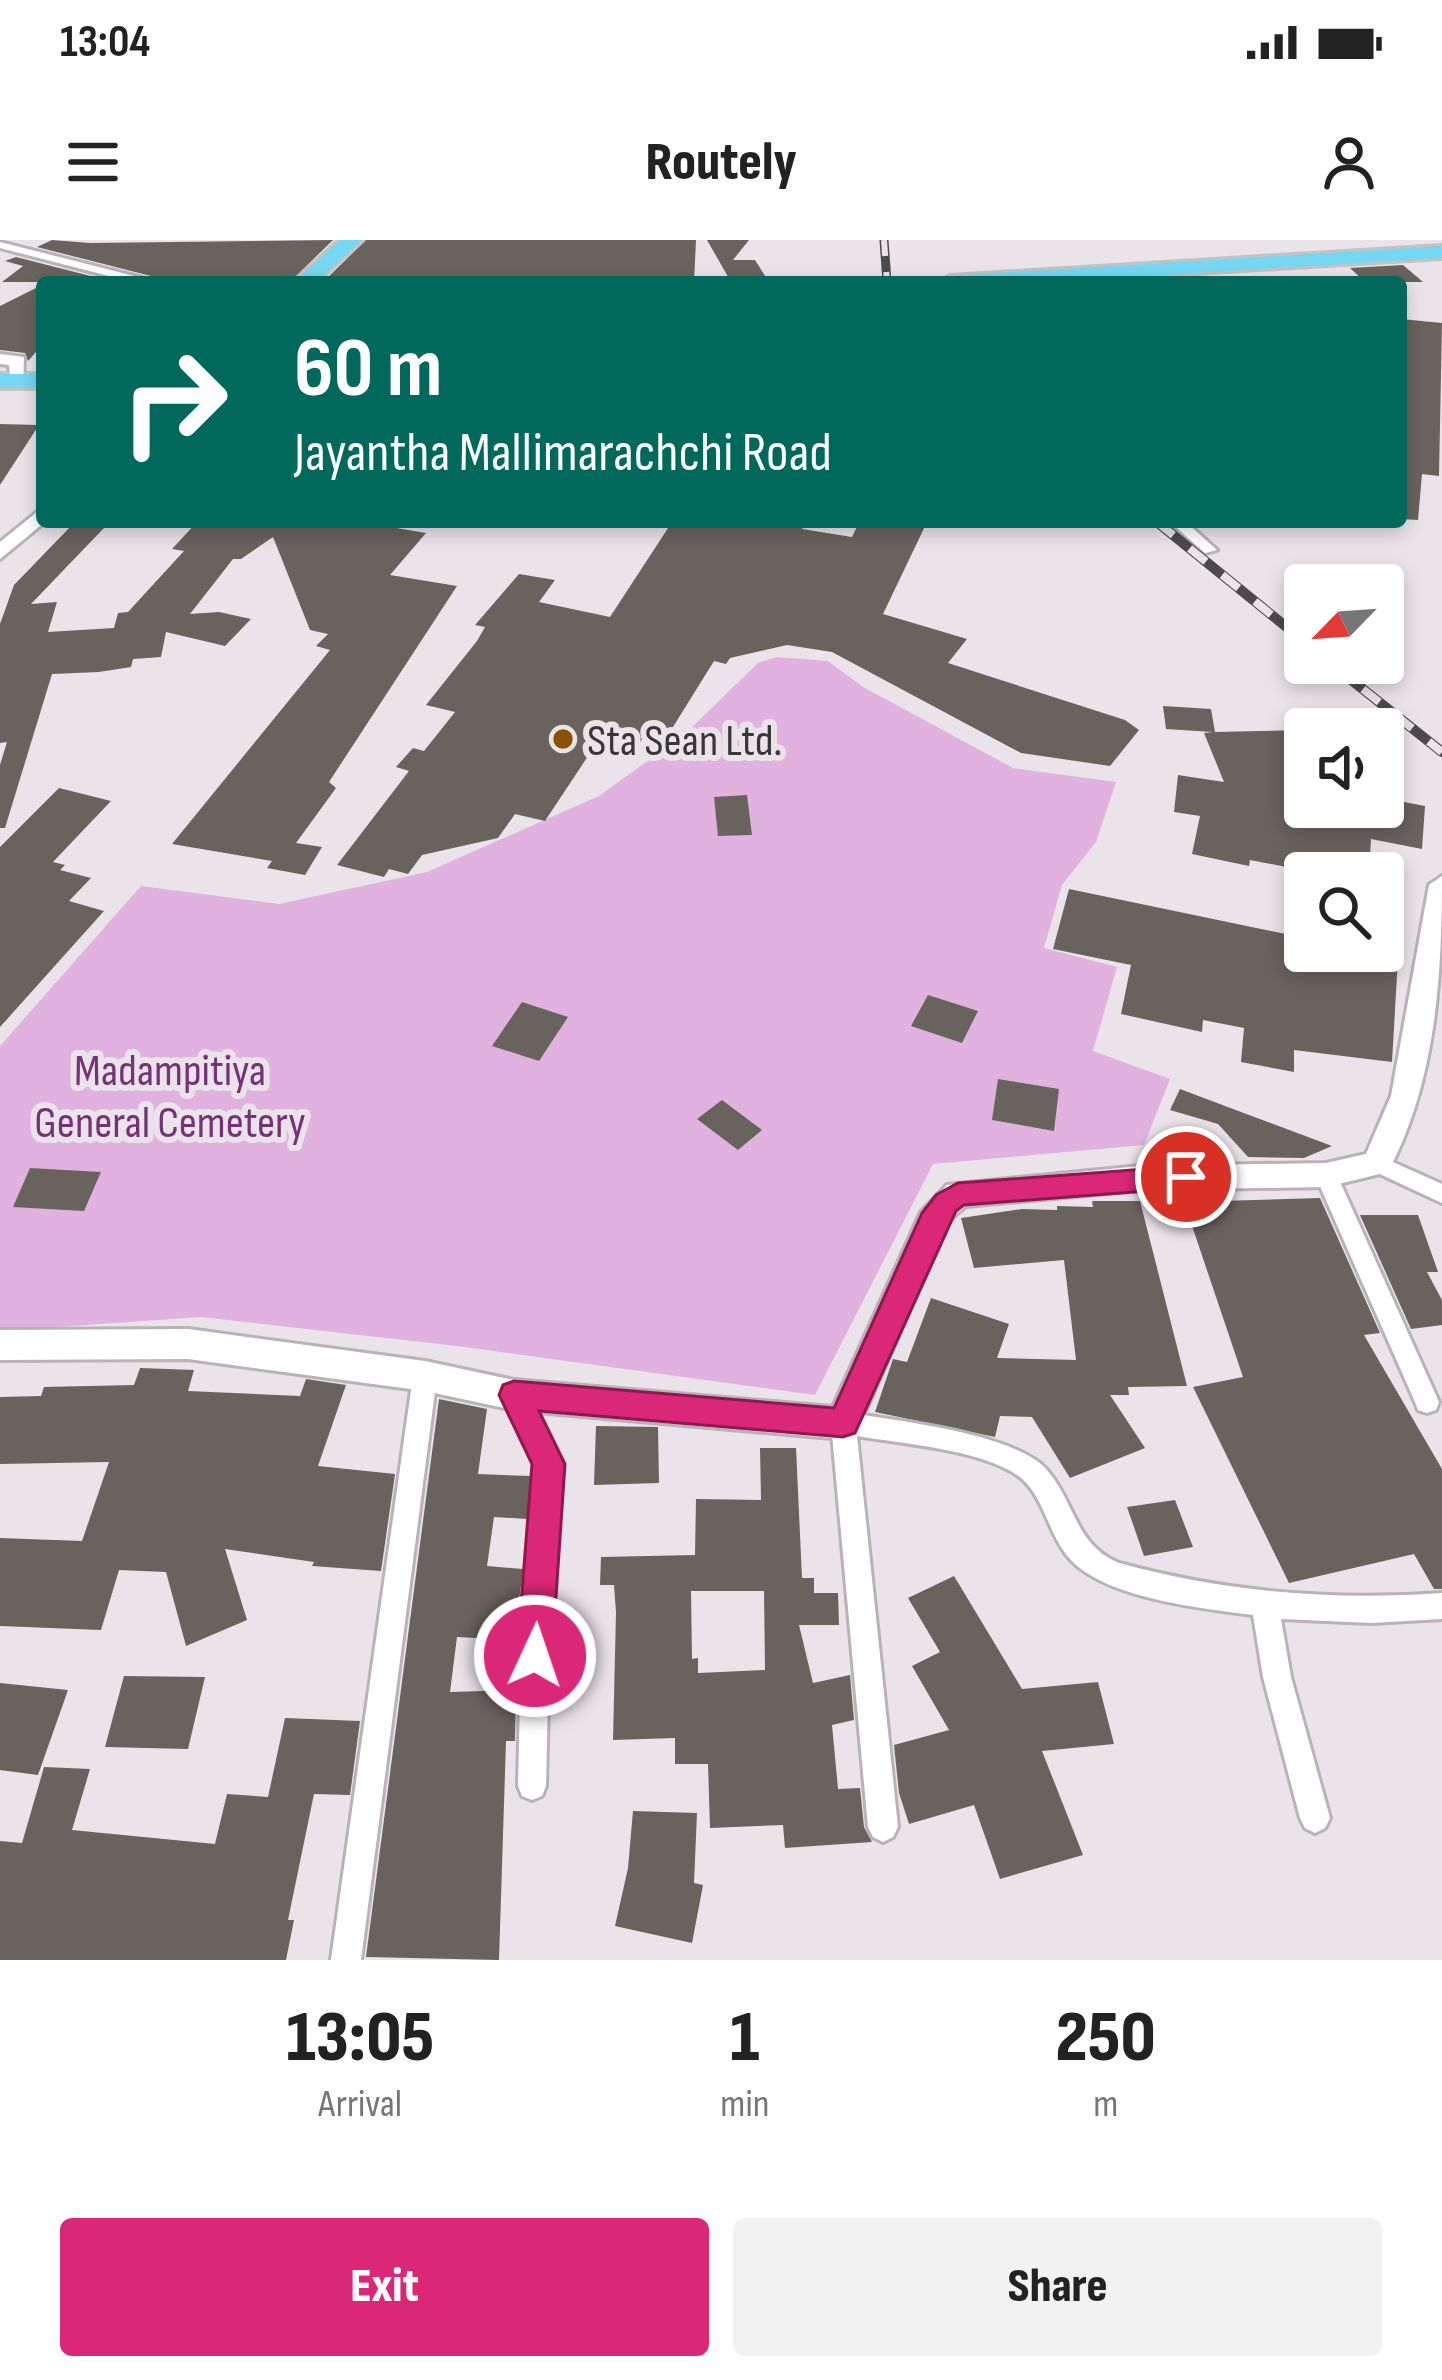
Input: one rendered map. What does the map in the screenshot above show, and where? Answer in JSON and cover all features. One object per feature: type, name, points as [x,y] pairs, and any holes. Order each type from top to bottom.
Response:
[{"type":"main road","points":[[311,276],[352,240]]},
{"type":"main road","points":[[1172,276],[1442,252]]},
{"type":"main road","points":[[1075,276],[1442,263]]},
{"type":"main road","points":[[6,386],[36,382]]},
{"type":"main road","points":[[6,386],[36,396]]},
{"type":"street","points":[[0,245],[122,276]]},
{"type":"street","points":[[0,359],[18,361],[6,386]]},
{"type":"street","points":[[0,554],[36,520]]},
{"type":"street","points":[[1184,528],[1210,550]]},
{"type":"street","points":[[1377,1163],[1406,1096],[1442,885]]},
{"type":"street","points":[[883,1827],[843,1423],[937,1213],[958,1194],[1140,1178],[1326,1175],[1377,1163],[1442,1194]]},
{"type":"street","points":[[1326,1175],[1427,1402]]},
{"type":"street","points":[[0,1345],[188,1343],[425,1376],[514,1395],[843,1423],[938,1439],[1018,1461],[1035,1473],[1080,1554],[1100,1568],[1181,1591],[1265,1606],[1317,1610],[1442,1606]]},
{"type":"street","points":[[346,1960],[425,1376]]},
{"type":"street","points":[[514,1395],[549,1464],[535,1656],[532,1786]]},
{"type":"street","points":[[1265,1606],[1276,1677],[1315,1818]]},
{"type":"green space","name":"Madampitiya General Cemetery","points":[[777,657],[828,661],[863,687],[1013,768],[1116,782],[1096,842],[1062,885],[1044,948],[1117,967],[1093,1051],[1170,1079],[1144,1145],[933,1164],[815,1395],[201,1317],[0,1331],[0,1046],[141,886],[279,904],[427,872],[599,796],[685,734],[758,663]]},
{"type":"building","points":[[52,240],[333,240],[296,276],[151,276],[37,247]]},
{"type":"building","points":[[366,240],[696,240],[694,276],[329,276]]},
{"type":"building","points":[[707,240],[749,240],[733,260],[755,260],[765,276],[728,276]]},
{"type":"building","points":[[16,257],[90,276],[36,276],[36,282],[2,282],[23,266],[5,261]]},
{"type":"building","points":[[1403,265],[1423,282],[1407,282],[1407,276],[1359,276],[1350,268]]},
{"type":"building","points":[[36,288],[36,352],[28,361],[25,353],[0,350],[0,306]]},
{"type":"building","points":[[1407,320],[1442,323],[1439,476],[1422,474],[1418,520],[1407,519]]},
{"type":"building","points":[[0,424],[36,425],[36,430],[0,485]]},
{"type":"building","points":[[69,528],[104,528],[31,604],[57,602],[48,632],[114,628],[118,613],[128,612],[184,551],[172,549],[191,528],[396,528],[426,533],[390,575],[457,586],[329,782],[336,788],[296,843],[322,847],[305,875],[267,868],[272,861],[172,844],[330,650],[316,646],[328,634],[310,630],[273,537],[241,559],[233,559],[190,614],[219,612],[251,619],[225,646],[166,632],[161,657],[133,659],[131,667],[99,672],[52,674],[5,828],[0,828],[0,765],[7,742],[0,743],[0,624],[14,585]]},
{"type":"building","points":[[668,528],[803,528],[852,537],[856,528],[924,528],[883,614],[967,639],[948,663],[1125,720],[1139,730],[1110,766],[1021,753],[832,652],[787,645],[730,658],[726,664],[714,661],[668,735],[648,730],[634,752],[596,744],[545,821],[515,814],[498,838],[422,855],[408,874],[389,869],[384,877],[337,865],[409,771],[396,767],[413,748],[424,751],[455,712],[426,705],[485,627],[475,625],[519,574],[555,580],[539,602],[610,617]]},
{"type":"building","points":[[1163,706],[1211,709],[1215,732],[1284,730],[1284,828],[1404,828],[1404,802],[1425,806],[1422,849],[1371,839],[1370,852],[1284,852],[1284,866],[1250,860],[1249,866],[1192,854],[1200,816],[1174,812],[1178,775],[1224,782],[1204,733],[1213,732],[1166,729]]},
{"type":"building","points":[[59,788],[111,801],[53,862],[65,865],[60,870],[91,878],[69,901],[104,911],[0,1027],[0,847]]},
{"type":"building","points":[[747,795],[752,835],[718,836],[714,797]]},
{"type":"building","points":[[1069,889],[1284,934],[1284,972],[1397,972],[1392,1062],[1294,1050],[1294,1072],[1241,1062],[1244,1028],[1203,1020],[1202,1032],[1121,1014],[1131,965],[1053,949]]},
{"type":"building","points":[[928,995],[978,1011],[962,1043],[911,1026]]},
{"type":"building","points":[[522,1002],[568,1017],[539,1061],[492,1046]]},
{"type":"building","points":[[998,1079],[1059,1089],[1054,1131],[992,1120]]},
{"type":"building","points":[[1180,1089],[1332,1146],[1304,1158],[1248,1157],[1218,1124],[1170,1110]]},
{"type":"building","points":[[722,1100],[762,1130],[738,1150],[697,1119]]},
{"type":"building","points":[[30,1168],[101,1172],[84,1211],[13,1207]]},
{"type":"building","points":[[1320,1198],[1380,1333],[1364,1335],[1442,1469],[1442,1589],[1434,1589],[1414,1554],[1289,1583],[1193,1387],[1243,1377],[1184,1202]]},
{"type":"building","points":[[1092,1201],[1140,1201],[1187,1386],[1128,1387],[1129,1395],[1110,1395],[1145,1448],[1070,1478],[1032,1417],[1000,1416],[995,1437],[875,1412],[893,1359],[907,1362],[931,1298],[1009,1324],[997,1358],[1076,1360],[1064,1260],[974,1268],[961,1218],[1022,1209],[1057,1210],[1057,1206],[1093,1207]]},
{"type":"building","points":[[1360,1215],[1418,1215],[1438,1272],[1427,1272],[1442,1300],[1442,1325],[1411,1329]]},
{"type":"building","points":[[140,1368],[194,1370],[188,1391],[300,1396],[306,1379],[346,1385],[318,1466],[395,1474],[381,1571],[312,1566],[314,1562],[225,1549],[247,1620],[186,1646],[166,1572],[119,1570],[101,1630],[0,1626],[0,1538],[82,1541],[109,1462],[0,1464],[0,1397],[41,1396],[44,1387],[134,1385]]},
{"type":"building","points":[[439,1399],[487,1409],[478,1474],[531,1476],[527,1519],[494,1517],[487,1566],[523,1569],[514,1640],[457,1637],[450,1692],[516,1690],[515,1741],[506,1741],[499,1960],[366,1957]]},
{"type":"building","points":[[596,1426],[658,1427],[659,1483],[594,1485]]},
{"type":"building","points":[[760,1448],[796,1448],[802,1578],[814,1578],[814,1593],[838,1593],[839,1625],[799,1625],[813,1683],[850,1675],[854,1720],[832,1725],[838,1789],[860,1788],[864,1827],[872,1842],[785,1848],[783,1825],[710,1828],[708,1764],[675,1764],[675,1738],[613,1740],[616,1612],[614,1585],[600,1585],[601,1557],[695,1555],[696,1499],[761,1500]],"holes":[[[691,1591],[764,1591],[765,1670],[698,1673],[698,1658],[692,1659]]]},
{"type":"building","points":[[1175,1500],[1193,1547],[1144,1556],[1127,1507]]},
{"type":"building","points":[[954,1576],[1022,1689],[1098,1682],[1114,1744],[1042,1751],[1083,1855],[1000,1879],[974,1805],[909,1824],[899,1793],[894,1745],[949,1730],[912,1666],[940,1652],[908,1598]]},
{"type":"building","points":[[124,1676],[205,1677],[188,1749],[105,1747]]},
{"type":"building","points":[[0,1683],[68,1690],[38,1775],[0,1770]]},
{"type":"building","points":[[285,1718],[360,1721],[350,1795],[314,1794],[288,1920],[294,1920],[286,1960],[0,1960],[0,1841],[22,1843],[44,1767],[90,1769],[72,1830],[215,1844],[227,1794],[268,1797]]},
{"type":"building","points":[[633,1811],[697,1813],[694,1883],[703,1885],[692,1943],[615,1926],[628,1868]]},
{"type":"railway","points":[[884,240],[887,276]]},
{"type":"railway","points":[[1164,528],[1284,625]]},
{"type":"railway","points":[[1356,684],[1442,752]]},
{"type":"place","name":"Sta Sean Ltd.","points":[[563,739]]},
{"type":"route","points":[[535,1656],[549,1464],[514,1395],[843,1423],[937,1213],[958,1194],[1186,1177]]}]
